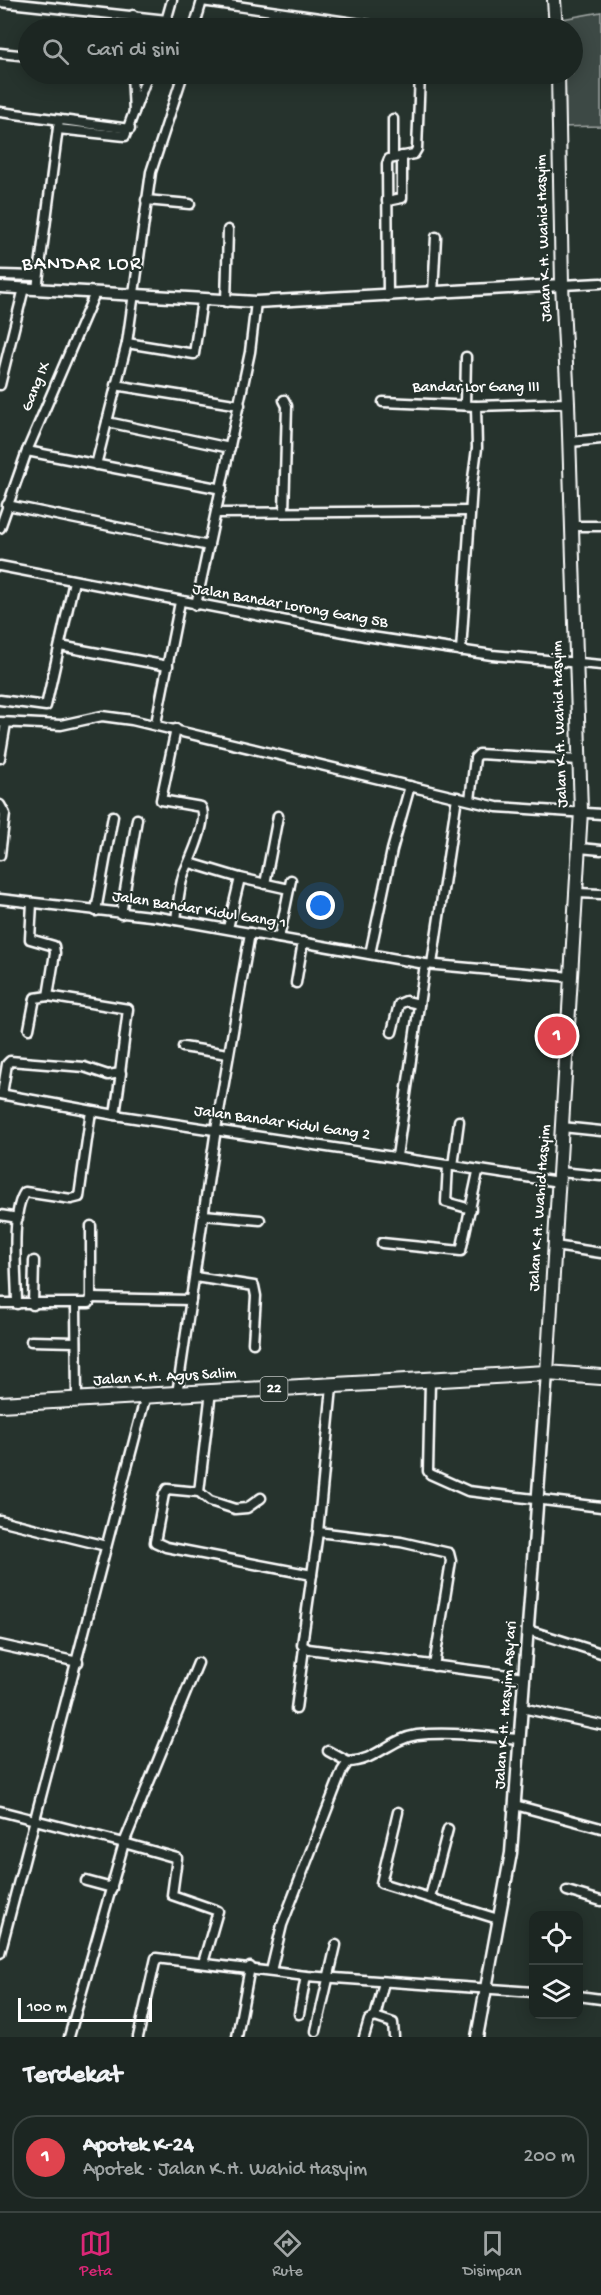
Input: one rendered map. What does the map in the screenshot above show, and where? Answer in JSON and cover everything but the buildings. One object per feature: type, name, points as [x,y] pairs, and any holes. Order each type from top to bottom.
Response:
[{"type":"highway","name":"22","points":[[547,1373],[601,1377]]},
{"type":"highway","name":"Jalan K.H. Agus Salim","points":[[0,1404],[211,1391],[332,1387],[547,1373]]},
{"type":"main road","points":[[554,0],[555,18]]},
{"type":"main road","name":"Jalan K.H. Wahid Hasyim","points":[[547,1373],[580,848],[570,442],[562,285],[558,84]]},
{"type":"street","points":[[167,18],[172,0]]},
{"type":"street","points":[[197,18],[202,1],[320,18]]},
{"type":"street","points":[[0,2],[36,2],[144,18]]},
{"type":"street","points":[[0,53],[18,55]]},
{"type":"street","points":[[132,84],[134,117]]},
{"type":"street","points":[[0,112],[121,137],[127,135],[130,129],[145,84]]},
{"type":"street","points":[[96,465],[135,296],[151,172],[180,84]]},
{"type":"street","points":[[388,296],[387,164],[398,157],[414,154],[417,149],[420,84]]},
{"type":"street","points":[[387,201],[402,198],[393,119]]},
{"type":"street","points":[[37,288],[58,125]]},
{"type":"street","points":[[146,200],[190,204]]},
{"type":"street","points":[[226,302],[228,230]]},
{"type":"street","points":[[433,294],[436,237]]},
{"type":"street","points":[[0,275],[37,276]]},
{"type":"street","points":[[0,287],[256,302],[601,283]]},
{"type":"street","points":[[0,386],[24,288]]},
{"type":"street","name":"Gang IX","points":[[0,528],[27,451],[95,293]]},
{"type":"street","points":[[126,343],[194,354],[202,300]]},
{"type":"street","points":[[196,605],[240,405],[256,302]]},
{"type":"street","points":[[465,405],[466,357]]},
{"type":"street","points":[[115,385],[240,405]]},
{"type":"street","points":[[284,400],[287,406],[284,512]]},
{"type":"street","name":"Bandar Lor Gang III","points":[[383,402],[476,406],[568,403]]},
{"type":"street","points":[[461,651],[470,511],[477,448],[476,406]]},
{"type":"street","points":[[107,422],[230,448]]},
{"type":"street","points":[[570,442],[601,439]]},
{"type":"street","points":[[27,451],[222,489]]},
{"type":"street","points":[[7,505],[209,546]]},
{"type":"street","points":[[217,513],[470,511]]},
{"type":"street","points":[[572,526],[601,526]]},
{"type":"street","name":"Jalan Bandar Lorong Gang 5B","points":[[0,566],[366,636],[461,651],[576,665],[601,665]]},
{"type":"street","points":[[0,700],[46,706],[74,580]]},
{"type":"street","points":[[156,723],[180,602]]},
{"type":"street","points":[[60,646],[168,666]]},
{"type":"street","points":[[0,758],[3,723],[71,724],[102,716],[156,723],[457,798],[521,810],[580,815],[601,814]]},
{"type":"street","points":[[176,729],[161,800],[202,807],[202,820],[190,863],[184,874],[176,920]]},
{"type":"street","points":[[470,800],[475,758],[479,754],[579,760]]},
{"type":"street","points":[[370,954],[388,870],[410,786]]},
{"type":"street","points":[[397,1156],[419,1004],[429,964],[457,798]]},
{"type":"street","points":[[0,806],[5,814],[0,855]]},
{"type":"street","points":[[96,911],[113,816]]},
{"type":"street","points":[[265,884],[278,816]]},
{"type":"street","points":[[121,914],[137,819]]},
{"type":"street","points":[[580,848],[601,850]]},
{"type":"street","points":[[190,863],[265,884],[290,884],[279,938]]},
{"type":"street","points":[[228,928],[240,878]]},
{"type":"street","points":[[577,893],[601,894]]},
{"type":"street","name":"Jalan Bandar Kidul Gang 1","points":[[0,899],[176,920],[429,964],[571,977]]},
{"type":"street","points":[[32,903],[30,939],[54,946],[55,953],[48,996]]},
{"type":"street","points":[[177,1394],[216,1129],[250,933]]},
{"type":"street","points":[[296,983],[303,942]]},
{"type":"street","points":[[29,1029],[35,998],[48,996],[124,1006],[128,1009],[115,1115]]},
{"type":"street","points":[[392,1032],[399,1004],[406,1001],[419,1004]]},
{"type":"street","points":[[183,1047],[228,1054]]},
{"type":"street","points":[[1,1094],[7,1064],[10,1061],[84,1067],[94,1073],[108,1075],[120,1073]]},
{"type":"street","name":"Jalan Bandar Kidul Gang 2","points":[[1,1094],[115,1115],[397,1156],[478,1172],[559,1177],[601,1176]]},
{"type":"street","points":[[17,1304],[18,1218],[25,1192],[79,1197],[91,1111]]},
{"type":"street","points":[[459,1121],[446,1202],[471,1209]]},
{"type":"street","points":[[562,1127],[601,1131]]},
{"type":"street","points":[[382,1243],[458,1252],[462,1248],[478,1172]]},
{"type":"street","points":[[0,1215],[18,1218]]},
{"type":"street","points":[[204,1215],[260,1220]]},
{"type":"street","points":[[0,1303],[86,1305],[91,1298],[91,1226]]},
{"type":"street","points":[[555,1246],[601,1253]]},
{"type":"street","points":[[33,1305],[34,1261]]},
{"type":"street","points":[[195,1277],[254,1286],[256,1296],[253,1342]]},
{"type":"street","points":[[91,1298],[191,1300]]},
{"type":"street","points":[[76,1305],[77,1399]]},
{"type":"street","points":[[31,1341],[76,1342]]},
{"type":"street","name":"Jalan K.H. Hasyim Asy'ari","points":[[477,2037],[511,1853],[547,1373]]},
{"type":"street","points":[[429,1381],[428,1471],[430,1474],[468,1491],[601,1507]]},
{"type":"street","points":[[296,1709],[304,1648],[302,1639],[318,1532],[332,1387]]},
{"type":"street","points":[[199,1492],[211,1391]]},
{"type":"street","points":[[0,1949],[78,1662],[146,1395]]},
{"type":"street","points":[[261,1498],[247,1508],[235,1509],[210,1502],[199,1492],[165,1491],[155,1540],[157,1544],[312,1575]]},
{"type":"street","points":[[0,1520],[106,1546]]},
{"type":"street","points":[[318,1532],[401,1542],[449,1553],[450,1561],[434,1666]]},
{"type":"street","points":[[528,1630],[601,1653]]},
{"type":"street","points":[[0,1645],[78,1662]]},
{"type":"street","points":[[304,1648],[524,1677]]},
{"type":"street","points":[[69,2037],[124,1843],[198,1663]]},
{"type":"street","points":[[522,1708],[601,1725]]},
{"type":"street","points":[[328,1751],[348,1762],[368,1759],[395,1741],[417,1735],[520,1739]]},
{"type":"street","points":[[271,1971],[282,1925],[342,1771],[348,1762]]},
{"type":"street","points":[[515,1805],[601,1828]]},
{"type":"street","points":[[0,1811],[177,1858],[172,1895],[218,1911],[203,1963]]},
{"type":"street","points":[[398,1812],[381,1883],[498,1919]]},
{"type":"street","points":[[430,1897],[448,1829]]},
{"type":"street","points":[[86,1881],[112,1888]]},
{"type":"street","points":[[567,1891],[601,1901]]},
{"type":"street","points":[[316,2031],[336,1945]]},
{"type":"street","points":[[138,2037],[154,1959],[250,1967],[306,1976],[529,1991]]},
{"type":"street","points":[[237,2037],[250,1967]]},
{"type":"street","points":[[299,2014],[306,1976]]},
{"type":"street","points":[[375,2017],[384,1982]]},
{"type":"street","points":[[583,1997],[601,1999]]},
{"type":"street","points":[[364,2037],[369,2020],[375,2017],[393,2023],[394,2037]]},
{"type":"shaded area","points":[[601,12],[601,126],[558,127],[558,84],[583,84],[583,18],[568,18]]},
{"type":"place","name":"Apotek K-24","points":[[557,1036]]},
{"type":"district","name":"BANDAR LOR","points":[[82,265]]}]
